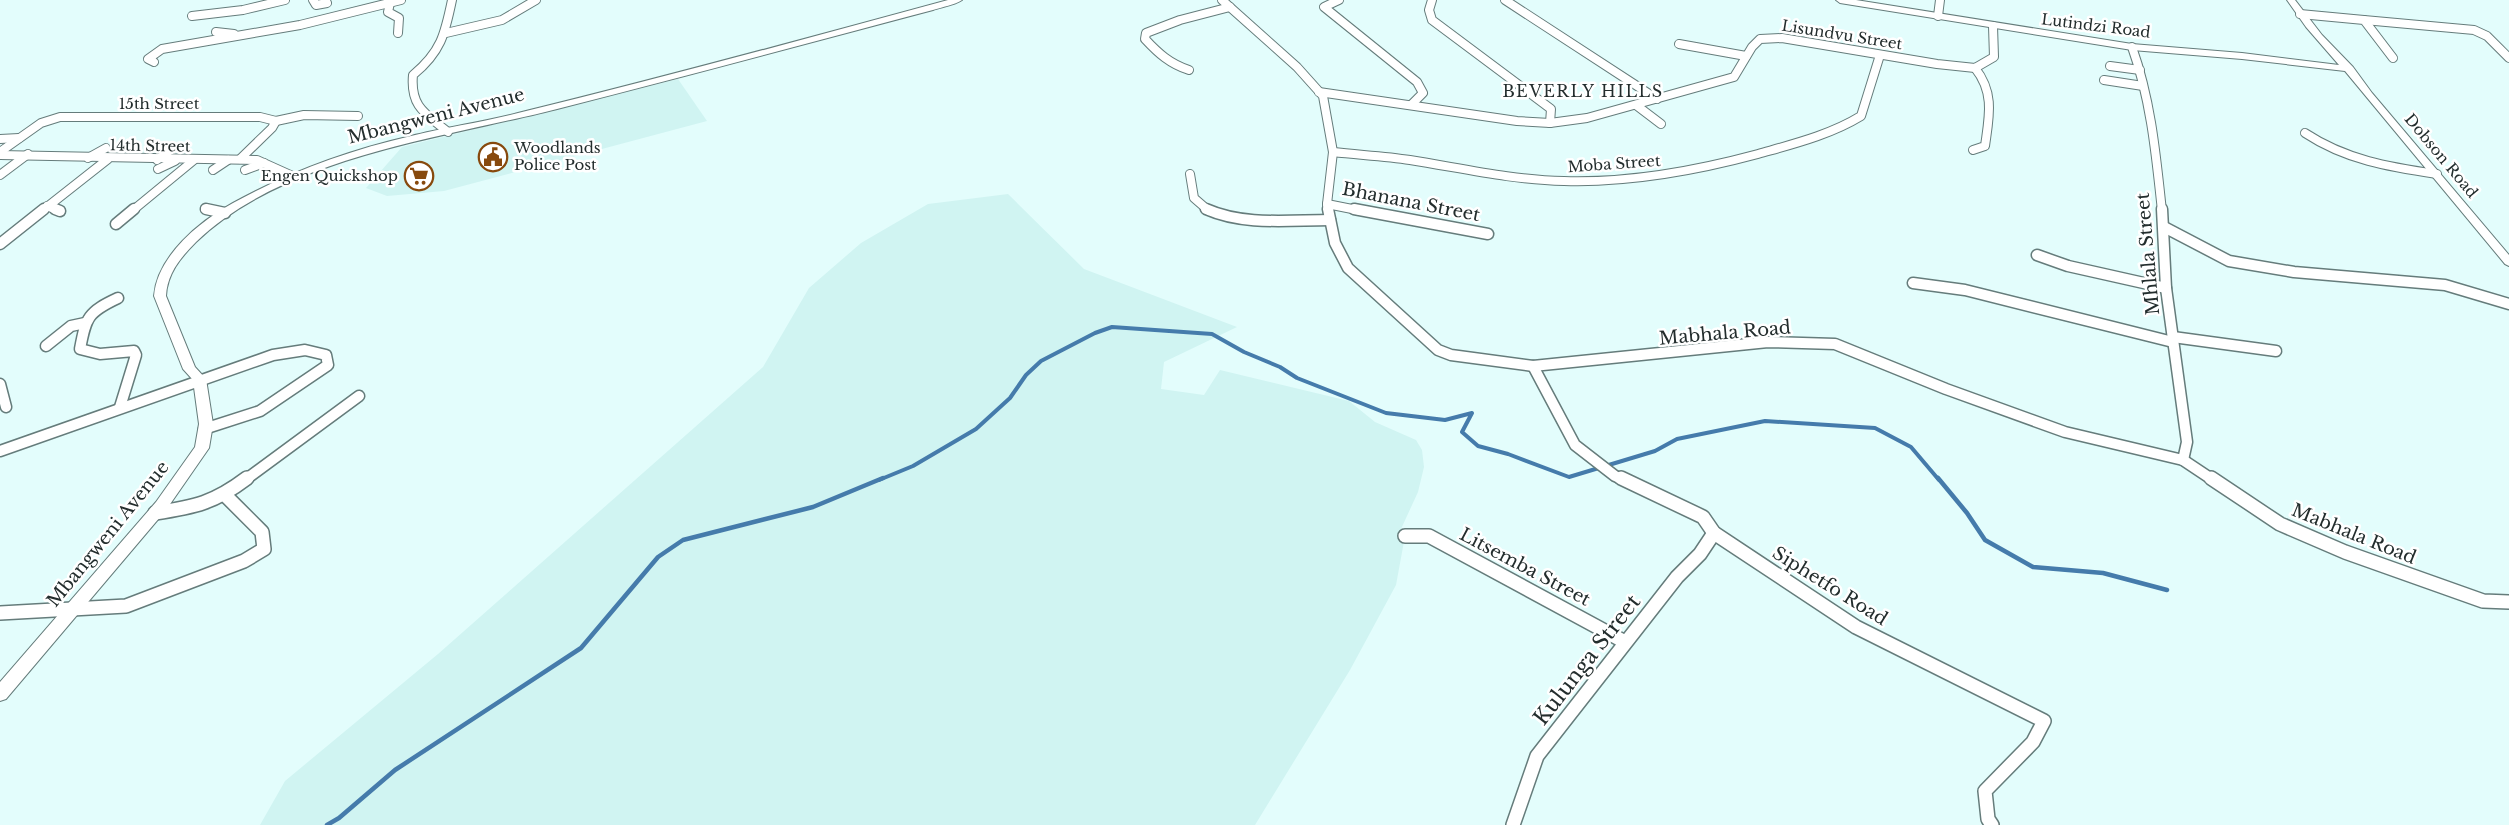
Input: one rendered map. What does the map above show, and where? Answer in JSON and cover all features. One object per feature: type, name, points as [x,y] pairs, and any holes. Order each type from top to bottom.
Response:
[{"type":"street","points":[[192,16],[264,7],[276,1],[285,0]]},
{"type":"street","points":[[313,0],[316,5],[327,3]]},
{"type":"street","points":[[154,62],[148,59],[162,49],[236,37],[245,38],[263,30],[295,28],[370,6],[401,0]]},
{"type":"street","points":[[448,132],[418,108],[410,91],[413,75],[429,63],[441,47],[454,0]]},
{"type":"street","points":[[446,33],[494,22],[514,14],[536,0]]},
{"type":"street","name":"Mbangweni Avenue","points":[[0,694],[155,513],[201,448],[206,424],[199,379],[189,369],[160,296],[158,285],[171,261],[200,233],[233,207],[297,178],[397,142],[489,124],[958,0]]},
{"type":"street","name":"Mabhala Road","points":[[1222,0],[1297,67],[1323,96],[1333,152],[1327,204],[1335,243],[1348,268],[1438,350],[1451,355],[1533,366],[1768,342],[1835,344],[1946,389],[2065,432],[2183,460],[2280,524],[2336,548],[2483,601],[2509,602]]},
{"type":"street","points":[[1339,0],[1324,7],[1417,82],[1423,93],[1412,104]]},
{"type":"street","points":[[1432,0],[1429,10],[1432,20],[1551,109],[1550,123]]},
{"type":"street","points":[[1505,0],[1657,99]]},
{"type":"street","name":"Lutindzi Road","points":[[1840,0],[1993,27],[2132,47],[2232,55],[2350,69]]},
{"type":"street","points":[[1938,16],[1940,0]]},
{"type":"street","name":"Dobson Road","points":[[2291,0],[2300,14],[2350,69],[2369,95],[2509,261]]},
{"type":"street","points":[[235,3],[264,7]]},
{"type":"street","points":[[390,3],[388,12],[399,18],[398,33]]},
{"type":"street","points":[[1189,70],[1175,67],[1166,60],[1145,39],[1146,33],[1173,22],[1230,7]]},
{"type":"street","points":[[323,11],[331,19]]},
{"type":"street","points":[[2300,14],[2474,30],[2487,36],[2509,58]]},
{"type":"street","points":[[2364,21],[2393,58]]},
{"type":"street","points":[[494,22],[507,30]]},
{"type":"street","points":[[1973,150],[1985,146],[1991,94],[1986,79],[1975,68],[1994,57],[1993,27]]},
{"type":"street","points":[[216,32],[245,38]]},
{"type":"street","name":"Lisundvu Street","points":[[1319,92],[1517,121],[1550,123],[1587,118],[1734,77],[1746,56],[1760,39],[1782,38],[1975,68]]},
{"type":"street","points":[[1679,44],[1746,56]]},
{"type":"street","name":"Mhlala Street","points":[[2132,47],[2140,70],[2153,128],[2164,227],[2166,288],[2187,442],[2183,460]]},
{"type":"street","name":"Moba Street","points":[[1333,152],[1384,156],[1528,178],[1563,181],[1636,179],[1678,172],[1755,155],[1829,132],[1853,122],[1861,116],[1880,55]]},
{"type":"street","points":[[2110,66],[2140,70]]},
{"type":"street","points":[[2104,80],[2143,86]]},
{"type":"street","points":[[1636,105],[1661,124]]},
{"type":"street","points":[[314,115],[322,108]]},
{"type":"street","name":"15th Street","points":[[0,154],[40,124],[74,115],[129,118],[260,117],[276,121]]},
{"type":"street","points":[[240,159],[272,128],[276,121],[288,117],[314,115],[328,118],[358,116]]},
{"type":"street","points":[[249,125],[260,117]]},
{"type":"street","points":[[114,126],[129,118]]},
{"type":"street","points":[[158,125],[179,118]]},
{"type":"street","points":[[26,125],[40,124]]},
{"type":"street","points":[[2305,133],[2331,150],[2362,162],[2437,174]]},
{"type":"street","points":[[0,139],[19,138]]},
{"type":"street","points":[[246,141],[258,142]]},
{"type":"street","points":[[88,158],[106,147]]},
{"type":"street","points":[[157,164],[172,149]]},
{"type":"street","points":[[0,244],[111,159],[129,150]]},
{"type":"street","name":"14th Street","points":[[0,154],[61,154],[88,158],[140,159],[157,164],[196,156],[228,160],[240,159],[265,163],[297,178]]},
{"type":"street","points":[[0,175],[28,154]]},
{"type":"street","points":[[115,221],[127,215],[159,190],[196,156]]},
{"type":"street","points":[[125,169],[140,159]]},
{"type":"street","points":[[213,170],[228,160]]},
{"type":"street","points":[[245,170],[265,163]]},
{"type":"street","points":[[1190,174],[1194,198],[1205,208],[1220,216],[1242,219],[1330,219]]},
{"type":"street","points":[[146,191],[159,190]]},
{"type":"street","name":"Bhanana Street","points":[[1327,204],[1488,234]]},
{"type":"street","points":[[47,206],[60,211]]},
{"type":"street","points":[[205,209],[225,213]]},
{"type":"street","points":[[2164,227],[2229,261],[2305,273],[2445,285],[2509,304]]},
{"type":"street","points":[[2037,255],[2068,266],[2166,288]]},
{"type":"street","points":[[1914,283],[1965,290],[2173,340],[2276,351]]},
{"type":"street","points":[[118,298],[90,310],[84,323],[80,349],[100,356],[135,351],[136,356],[120,407]]},
{"type":"street","points":[[46,346],[71,326],[84,323]]},
{"type":"street","points":[[0,451],[199,379],[273,355],[306,350],[326,355],[328,365],[260,411],[204,429]]},
{"type":"street","name":"Siphetfo Road","points":[[1533,366],[1575,445],[1615,476],[1703,517],[1714,533],[1856,627],[2044,721],[2033,742],[1985,791],[1988,819],[1992,825]]},
{"type":"street","points":[[0,384],[6,407]]},
{"type":"street","points":[[155,513],[195,507],[225,495],[359,396]]},
{"type":"street","points":[[0,613],[126,606],[244,561],[264,549],[261,532],[225,495]]},
{"type":"street","name":"Kulunga Street","points":[[1513,825],[1537,756],[1677,577],[1700,554],[1714,533]]},
{"type":"street","name":"Litsemba Street","points":[[1405,536],[1429,536],[1625,642]]},
{"type":"shaded area","points":[[678,79],[707,121],[444,191],[387,196],[366,188],[402,147]]},
{"type":"shaded area","points":[[1008,194],[1084,269],[1237,327],[1164,362],[1161,389],[1204,395],[1220,370],[1349,401],[1375,422],[1416,440],[1422,450],[1424,467],[1418,492],[1401,529],[1405,536],[1396,585],[1350,670],[1255,825],[260,825],[285,781],[438,654],[763,367],[809,288],[861,243],[928,204]]},
{"type":"waterway","points":[[879,480],[913,466],[976,429],[1010,398],[1026,375],[1041,361],[1095,333],[1112,327],[1212,334],[1244,352],[1280,367],[1297,378],[1386,413],[1445,420],[1472,413],[1462,432],[1478,446],[1508,454],[1569,477],[1655,451],[1677,439],[1765,421],[1875,428],[1911,447],[1939,480]]},
{"type":"waterway","points":[[327,825],[339,818],[395,770],[581,648],[658,557],[683,540],[813,507],[883,478]]},
{"type":"waterway","points":[[1938,478],[1967,513],[1985,540],[2033,567],[2103,573],[2167,590]]},
{"type":"place","name":"Woodlands Police Post","points":[[493,157]]},
{"type":"place","name":"Engen Quickshop","points":[[419,176]]},
{"type":"district","name":"BEVERLY HILLS","points":[[1583,91]]}]
